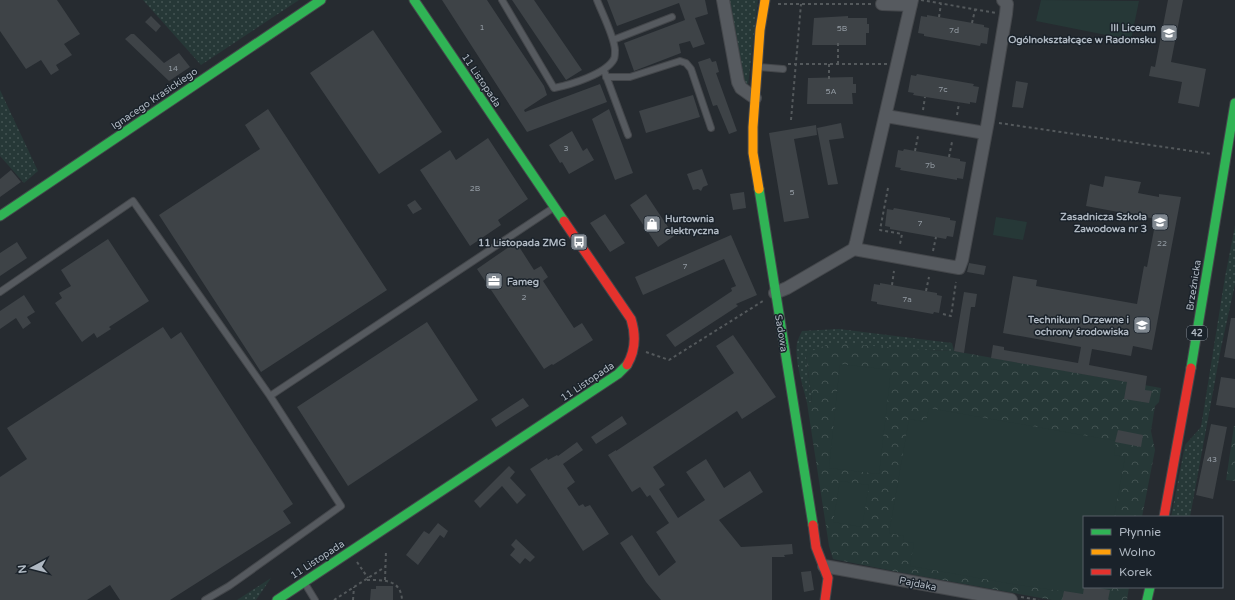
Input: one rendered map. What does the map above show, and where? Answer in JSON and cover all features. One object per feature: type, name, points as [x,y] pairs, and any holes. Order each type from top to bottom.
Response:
[{"type":"street","name":"Ignacego Krasickiego","points":[[0,215],[321,0]]},
{"type":"street","name":"11 Listopada","points":[[277,600],[618,374],[628,365],[634,348],[634,334],[630,319],[414,0]]},
{"type":"street","points":[[723,0],[738,82],[741,88],[755,98]]},
{"type":"street","name":"Sadowa","points":[[764,0],[752,127],[753,153],[816,547],[828,578],[825,600]]},
{"type":"street","points":[[776,293],[854,249],[959,268],[962,260],[988,121],[1006,14],[1006,4],[1003,0]]},
{"type":"street","points":[[854,249],[897,64],[914,2],[882,4]]},
{"type":"street","name":"Brzeźnicka","points":[[1164,516],[1188,389],[1218,196],[1231,150],[1235,103]]},
{"type":"street","points":[[886,116],[985,133]]},
{"type":"street","name":"Pajdaka","points":[[824,566],[982,597],[1011,600]]},
{"type":"street","points":[[1147,600],[1150,588]]},
{"type":"lane","points":[[502,0],[554,88],[567,86],[603,70],[614,58],[615,49],[613,40],[597,0]]},
{"type":"lane","points":[[613,40],[672,17]]},
{"type":"lane","points":[[606,77],[630,77],[680,61],[686,63],[691,69],[711,128]]},
{"type":"lane","points":[[757,67],[783,66]]},
{"type":"lane","points":[[603,70],[628,135]]},
{"type":"lane","points":[[0,292],[133,201],[270,396],[342,506],[229,586],[205,600]]},
{"type":"lane","points":[[270,396],[555,207]]},
{"type":"lane","points":[[304,581],[315,600]]},
{"type":"path","points":[[914,2],[941,4],[1001,14]]},
{"type":"path","points":[[777,4],[882,4]]},
{"type":"path","points":[[791,120],[801,4]]},
{"type":"path","points":[[939,17],[941,4]]},
{"type":"path","points":[[972,23],[975,10]]},
{"type":"path","points":[[838,43],[838,64]]},
{"type":"path","points":[[783,66],[796,64],[897,64]]},
{"type":"path","points":[[829,64],[829,79]]},
{"type":"path","points":[[923,110],[925,97]]},
{"type":"path","points":[[956,115],[959,103]]},
{"type":"path","points":[[988,121],[1215,154]]},
{"type":"path","points":[[915,151],[918,136]]},
{"type":"path","points":[[949,157],[952,142]]},
{"type":"path","points":[[888,188],[880,230],[902,234]]},
{"type":"path","points":[[900,244],[902,231]]},
{"type":"path","points":[[933,251],[936,237]]},
{"type":"path","points":[[892,285],[894,271]]},
{"type":"path","points":[[926,291],[929,277]]},
{"type":"path","points":[[943,314],[951,316],[956,282]]},
{"type":"path","points":[[634,348],[669,360],[776,293]]},
{"type":"path","points":[[385,580],[386,551]]},
{"type":"path","points":[[356,562],[367,579]]},
{"type":"path","points":[[334,600],[385,566]]},
{"type":"path","points":[[367,579],[385,580],[395,584],[402,593],[402,600]]},
{"type":"path","points":[[353,600],[354,587]]},
{"type":"green space","points":[[143,0],[299,0],[201,65]]},
{"type":"green space","points":[[727,0],[758,0],[748,85],[745,85]]},
{"type":"green space","points":[[1041,0],[1139,1],[1131,40],[1036,21]]},
{"type":"green space","points":[[0,90],[38,171],[24,183],[0,156]]},
{"type":"green space","points":[[996,217],[1027,222],[1023,240],[993,235]]},
{"type":"green space","points":[[1235,226],[1235,284],[1221,348],[1190,516],[1171,516],[1185,445],[1201,427],[1225,277]]},
{"type":"green space","points":[[839,329],[952,343],[954,351],[928,350],[806,355],[812,402],[807,403],[799,373],[796,350],[799,337],[802,331]]},
{"type":"green space","points":[[832,343],[954,351],[1161,388],[1159,402],[1155,406],[1151,431],[1155,450],[1142,516],[1083,516],[1083,588],[1129,588],[1127,600],[1052,600],[833,559],[829,546],[807,403],[812,402],[806,355],[811,351]]},
{"type":"green space","points":[[840,364],[891,370],[879,474],[829,468]]},
{"type":"green space","points":[[929,408],[1116,441],[1114,455],[1125,457],[1114,516],[1083,516],[1083,594],[1018,585],[910,566],[914,543],[903,541],[904,536],[889,533],[909,419],[926,422]]},
{"type":"green space","points":[[1235,426],[1235,481],[1226,480]]},
{"type":"green space","points":[[840,481],[869,485],[862,527],[833,522]]},
{"type":"green space","points":[[271,578],[256,600],[237,600]]},
{"type":"building","points":[[0,0],[57,0],[80,34],[64,44],[72,55],[56,65],[59,70],[51,75],[41,60],[26,69],[0,31]]},
{"type":"building","points":[[442,0],[487,0],[544,86],[547,95],[524,110],[525,112],[600,84],[607,102],[527,132]]},
{"type":"building","points":[[512,0],[534,0],[582,70],[566,80]]},
{"type":"building","points":[[607,0],[705,0],[708,14],[695,18],[705,44],[693,48],[690,41],[679,44],[681,53],[634,71],[624,43],[685,20],[679,3],[617,26]]},
{"type":"building","points":[[1168,0],[1183,0],[1171,62],[1206,69],[1199,107],[1178,103],[1182,82],[1149,76],[1151,66],[1155,67]]},
{"type":"building","points":[[927,15],[984,25],[984,27],[989,28],[987,44],[981,43],[980,46],[924,36],[924,34],[918,33],[921,16],[927,17]]},
{"type":"building","points":[[151,16],[161,26],[156,32],[145,22]]},
{"type":"building","points":[[848,16],[848,18],[867,18],[869,33],[866,33],[866,45],[812,45],[814,18]]},
{"type":"building","points":[[373,30],[442,132],[379,174],[310,73]]},
{"type":"building","points":[[131,34],[134,34],[164,63],[179,53],[190,67],[169,81],[125,39]]},
{"type":"building","points":[[710,58],[712,62],[716,61],[719,72],[716,73],[737,131],[729,134],[717,105],[713,106],[698,62]]},
{"type":"building","points":[[917,74],[974,84],[973,86],[979,87],[976,103],[970,102],[970,104],[913,95],[914,93],[908,92],[911,75],[916,76]]},
{"type":"building","points":[[853,77],[853,84],[856,84],[856,93],[852,93],[853,104],[807,104],[808,78]]},
{"type":"building","points":[[1016,81],[1028,83],[1023,108],[1012,107]]},
{"type":"building","points":[[693,95],[700,117],[646,133],[639,111]]},
{"type":"building","points":[[268,109],[387,290],[261,372],[159,215],[260,149],[245,125]]},
{"type":"building","points":[[609,109],[633,173],[615,180],[592,119]]},
{"type":"building","points":[[841,123],[844,138],[829,140],[838,184],[828,185],[817,128]]},
{"type":"building","points":[[816,125],[817,135],[794,139],[809,218],[784,222],[769,133]]},
{"type":"building","points":[[572,131],[583,151],[587,148],[594,160],[569,174],[549,145]]},
{"type":"building","points":[[488,138],[528,199],[498,220],[501,225],[470,246],[420,170],[450,150],[456,160]]},
{"type":"building","points":[[904,149],[960,159],[960,161],[966,162],[963,179],[957,178],[957,180],[900,170],[901,168],[895,167],[898,150],[903,151]]},
{"type":"building","points":[[702,169],[708,185],[703,187],[701,191],[698,189],[693,190],[687,174]]},
{"type":"building","points":[[11,170],[21,182],[0,197],[0,179]]},
{"type":"building","points":[[1105,176],[1141,182],[1138,193],[1159,197],[1159,194],[1181,197],[1152,350],[1133,346],[1131,356],[1092,349],[1089,365],[1147,376],[1145,390],[1152,391],[1149,403],[1124,399],[1127,382],[991,358],[993,345],[1004,347],[1004,350],[1078,363],[1081,347],[1003,333],[1013,276],[1037,280],[1036,286],[1137,304],[1144,266],[1147,267],[1156,219],[1086,206],[1090,184],[1103,187]]},
{"type":"building","points":[[744,192],[746,208],[733,210],[730,194]]},
{"type":"building","points":[[646,194],[674,236],[658,247],[630,205]]},
{"type":"building","points":[[415,200],[422,209],[413,214],[407,205]]},
{"type":"building","points":[[894,208],[950,218],[950,220],[956,221],[953,237],[947,236],[946,239],[890,229],[890,227],[885,226],[887,209],[893,210]]},
{"type":"building","points":[[605,214],[625,243],[610,252],[590,223]]},
{"type":"building","points":[[731,235],[757,295],[736,304],[738,306],[675,347],[666,335],[732,291],[731,288],[736,286],[724,259],[643,295],[635,277]]},
{"type":"building","points":[[108,239],[149,301],[109,327],[111,329],[97,338],[94,333],[82,342],[55,303],[62,298],[59,293],[71,286],[61,270]]},
{"type":"building","points":[[17,242],[27,258],[0,276],[0,253]]},
{"type":"building","points":[[516,242],[534,270],[541,266],[548,277],[543,281],[574,328],[582,323],[593,340],[544,369],[477,269]]},
{"type":"building","points":[[969,263],[986,266],[984,275],[967,272]]},
{"type":"building","points":[[880,283],[937,293],[937,295],[942,296],[939,313],[934,312],[933,314],[877,304],[877,302],[871,301],[874,284],[880,285]]},
{"type":"building","points":[[964,292],[977,294],[975,307],[971,307],[964,353],[954,351]]},
{"type":"building","points":[[24,295],[35,312],[27,317],[31,323],[23,329],[16,318],[0,329],[0,311]]},
{"type":"building","points":[[1231,318],[1235,318],[1235,359],[1224,357]]},
{"type":"building","points":[[427,322],[478,400],[348,486],[297,407]]},
{"type":"building","points":[[163,327],[171,339],[181,332],[293,504],[283,511],[291,523],[170,600],[120,600],[110,585],[87,600],[0,600],[0,477],[27,459],[7,428]]},
{"type":"building","points":[[733,335],[776,397],[742,419],[737,411],[653,467],[665,485],[659,489],[678,518],[705,500],[686,472],[706,459],[724,488],[750,471],[763,492],[719,520],[741,547],[792,544],[793,554],[784,555],[785,557],[772,557],[772,600],[661,600],[646,582],[620,543],[632,535],[659,576],[676,562],[656,532],[669,523],[650,495],[647,497],[640,487],[632,492],[608,455],[734,373],[716,346]]},
{"type":"building","points":[[1221,377],[1235,379],[1235,408],[1216,405]]},
{"type":"building","points":[[523,398],[529,406],[496,427],[491,419]]},
{"type":"building","points":[[622,416],[627,424],[596,444],[591,437]]},
{"type":"building","points":[[1211,424],[1227,427],[1213,499],[1196,495]]},
{"type":"building","points":[[1118,430],[1143,435],[1141,447],[1115,442]]},
{"type":"building","points":[[577,442],[583,450],[563,464],[575,482],[567,488],[579,506],[583,504],[585,507],[590,505],[609,534],[583,551],[530,469],[547,458],[548,460],[557,455],[558,456]]},
{"type":"building","points":[[509,466],[515,472],[510,478],[526,495],[517,504],[502,486],[480,508],[474,501]]},
{"type":"building","points":[[438,523],[448,531],[444,538],[440,535],[418,565],[406,555],[424,531],[429,534]]},
{"type":"building","points":[[516,539],[535,557],[530,562],[525,558],[520,564],[510,555],[515,549],[511,545]]},
{"type":"building","points":[[811,571],[814,590],[804,592],[801,572]]},
{"type":"building","points":[[376,586],[393,586],[393,600],[370,600],[371,589],[376,589]]},
{"type":"building","points":[[1084,588],[1110,590],[1108,600],[1062,600],[1064,591],[1083,594]]},
{"type":"traffic: fast","points":[[0,216],[321,0]]},
{"type":"traffic: fast","points":[[414,0],[564,221]]},
{"type":"traffic: fast","points":[[1191,368],[1235,103]]},
{"type":"traffic: fast","points":[[759,189],[813,525]]},
{"type":"traffic: fast","points":[[277,600],[618,374],[627,365]]},
{"type":"traffic: fast","points":[[1147,600],[1150,588]]},
{"type":"traffic: slow","points":[[759,189],[753,153],[753,127],[760,30],[765,0]]},
{"type":"traffic: jam","points":[[564,221],[631,319],[634,331],[634,348],[627,365]]},
{"type":"traffic: jam","points":[[1164,516],[1191,368]]},
{"type":"traffic: jam","points":[[813,525],[816,547],[828,578],[825,600]]},
{"type":"place","name":"III Liceum Ogólnokształcące w Radomsku","points":[[1169,33]]},
{"type":"place","name":"Zasadnicza Szkoła Zawodowa nr 3","points":[[1160,222]]},
{"type":"place","name":"Hurtownia elektryczna","points":[[652,224]]},
{"type":"place","name":"11 Listopada ZMG","points":[[579,242]]},
{"type":"place","name":"Fameg","points":[[494,281]]},
{"type":"place","name":"Technikum Drzewne i ochrony środowiska","points":[[1142,325]]}]
